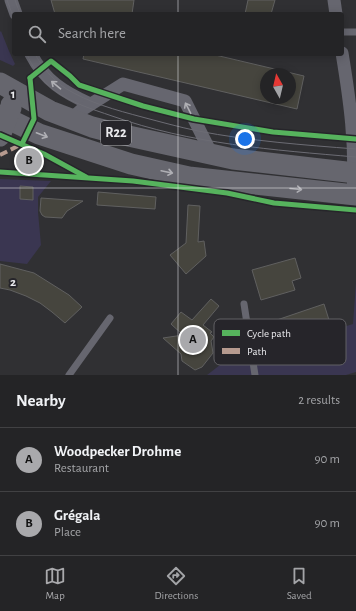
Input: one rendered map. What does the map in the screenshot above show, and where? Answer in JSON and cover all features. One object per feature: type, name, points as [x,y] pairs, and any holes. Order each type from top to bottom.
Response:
[{"type":"main road","name":"R22","points":[[2,86],[50,111],[115,133],[212,155],[270,164],[356,173]]},
{"type":"main road","points":[[2,86],[11,108],[2,123]]},
{"type":"main road","name":"R22","points":[[2,123],[131,164],[190,177],[355,194]]},
{"type":"street","points":[[11,0],[15,12]]},
{"type":"street","points":[[334,0],[336,12]]},
{"type":"street","points":[[32,56],[52,82],[66,93],[90,104]]},
{"type":"street","points":[[343,56],[351,105],[354,137],[356,173],[355,194]]},
{"type":"street","points":[[71,119],[90,104],[123,84],[185,101],[212,155]]},
{"type":"lane","points":[[344,32],[356,32]]},
{"type":"lane","points":[[244,304],[246,319]]},
{"type":"lane","points":[[69,375],[110,318]]},
{"type":"lane","points":[[253,365],[254,375]]},
{"type":"shaded area","points":[[1,31],[15,64],[13,66],[0,60]]},
{"type":"shaded area","points":[[0,179],[51,181],[38,197],[41,245],[27,264],[0,261]]},
{"type":"shaded area","points":[[356,282],[356,372],[346,375],[207,375],[220,365],[346,365],[346,326],[353,324]]},
{"type":"building","points":[[51,0],[134,0],[132,12],[54,12]]},
{"type":"building","points":[[248,0],[275,0],[272,12],[245,12]]},
{"type":"building","points":[[84,56],[219,56],[270,68],[260,68],[260,100],[83,59]]},
{"type":"building","points":[[296,74],[304,76],[297,109],[276,104],[296,104]]},
{"type":"building","points":[[20,186],[33,187],[33,200],[20,199]]},
{"type":"building","points":[[98,192],[156,197],[155,209],[97,205]]},
{"type":"building","points":[[41,198],[83,201],[67,211],[62,218],[45,217],[40,211]]},
{"type":"building","points":[[188,205],[200,206],[198,242],[204,241],[206,256],[186,274],[170,255],[186,243]]},
{"type":"building","points":[[295,258],[301,278],[292,281],[295,290],[261,300],[252,270]]},
{"type":"building","points":[[0,264],[34,273],[69,295],[82,307],[65,323],[40,303],[10,290],[0,288]]},
{"type":"building","points":[[211,299],[219,306],[203,325],[212,332],[210,333],[214,337],[211,341],[213,353],[202,367],[195,370],[182,361],[181,354],[163,338],[183,335],[171,324],[181,312],[192,320]]},
{"type":"building","points":[[324,304],[329,319],[280,319]]},
{"type":"tram line","points":[[7,0],[12,14]]},
{"type":"tram line","points":[[15,0],[19,12]]},
{"type":"tram line","points":[[28,56],[42,78],[61,95],[89,108],[142,126],[232,144],[294,152],[356,157]]},
{"type":"tram line","points":[[36,56],[48,73],[65,88],[93,102],[122,112],[198,131],[277,142],[356,149]]},
{"type":"marked path","points":[[0,155],[22,144]]},
{"type":"cycle path","points":[[30,78],[51,61],[79,85],[143,106],[194,119],[273,132],[356,139]]},
{"type":"cycle path","points":[[22,144],[34,119],[30,78]]},
{"type":"cycle path","points":[[0,135],[44,154],[86,177]]},
{"type":"cycle path","points":[[0,172],[133,181],[227,193],[274,203],[356,210]]},
{"type":"place","name":"Grégala","points":[[29,161]]},
{"type":"place","name":"Woodpecker Drohme","points":[[193,340]]}]
